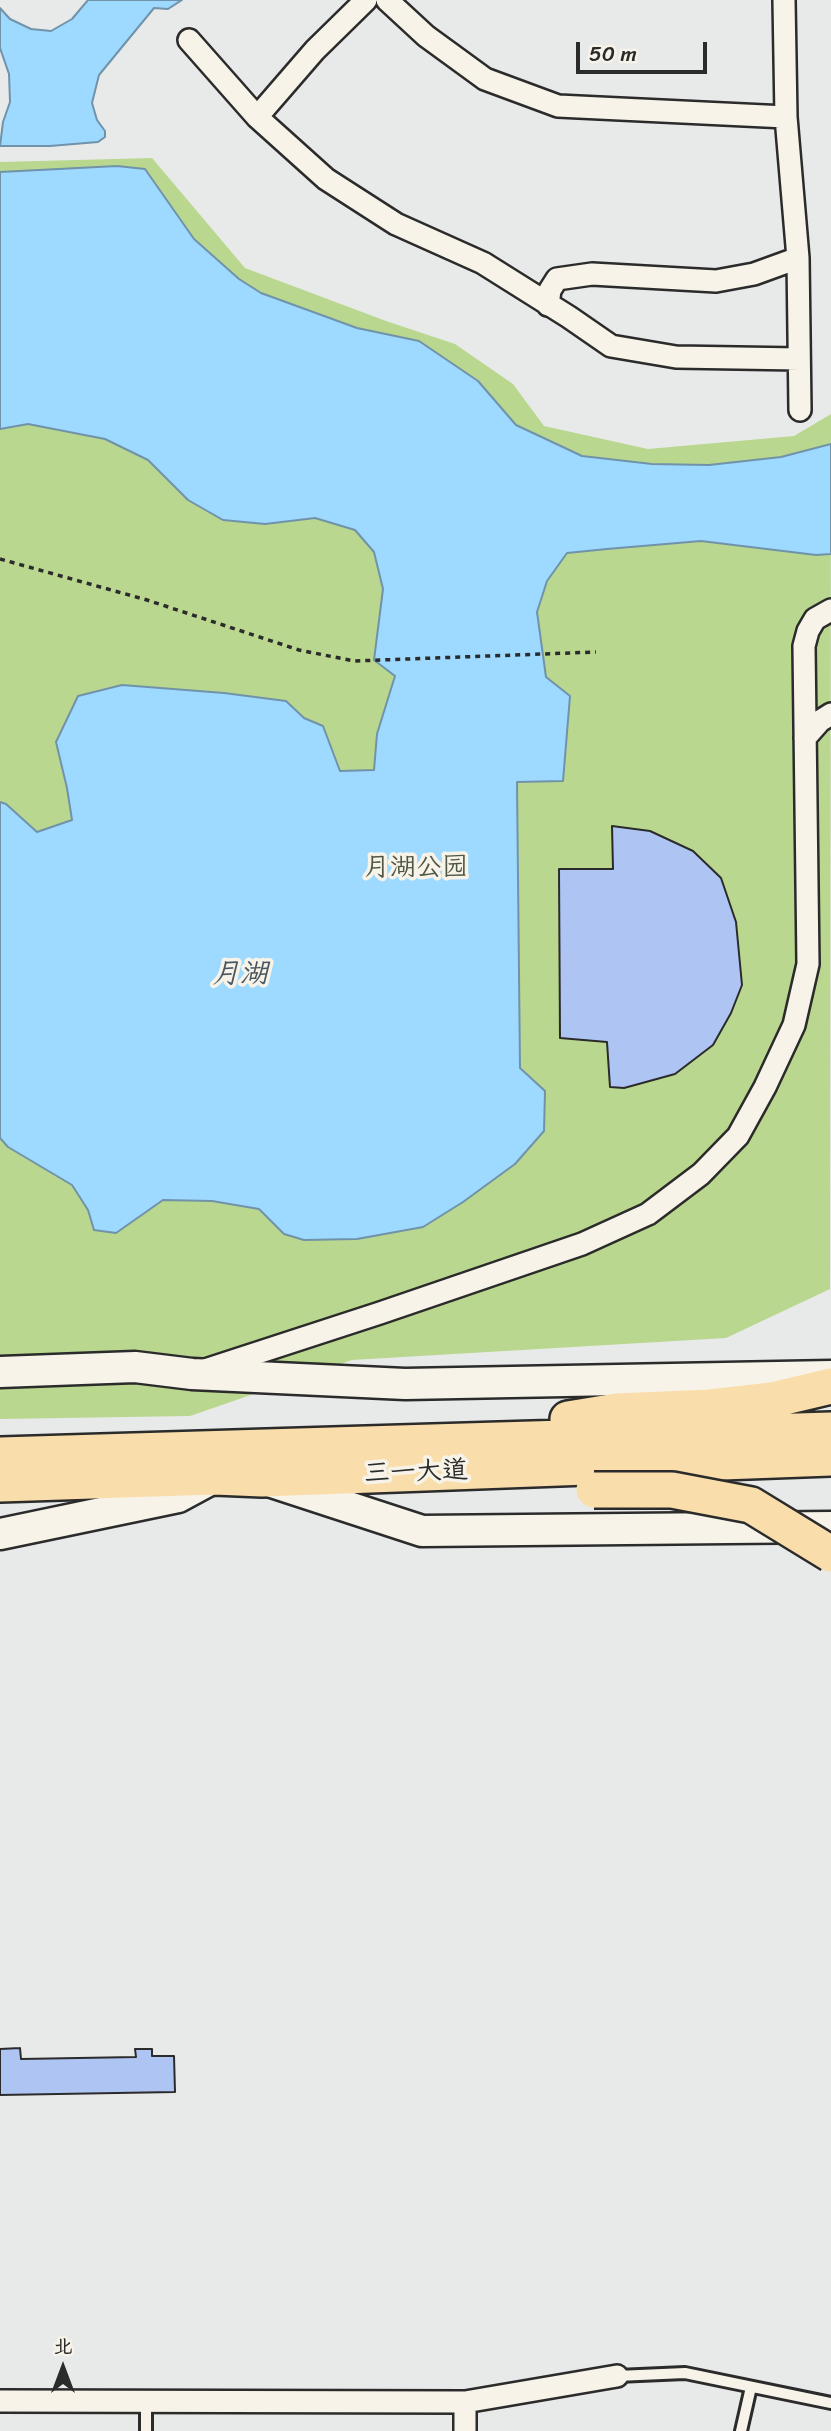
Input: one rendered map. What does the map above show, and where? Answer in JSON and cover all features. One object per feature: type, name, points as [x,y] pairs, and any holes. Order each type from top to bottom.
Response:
[{"type":"highway","points":[[418,1442],[617,1411],[710,1407],[772,1400],[831,1386]]},
{"type":"highway","name":"三一大道","points":[[0,1455],[831,1430]]},
{"type":"highway","name":"三一大道","points":[[0,1484],[262,1479],[831,1458]]},
{"type":"highway","points":[[336,1476],[397,1493],[672,1490],[751,1505],[831,1554]]},
{"type":"main road","points":[[0,1372],[135,1367],[192,1374],[405,1384],[831,1376]]},
{"type":"main road","points":[[0,1534],[178,1497],[215,1478]]},
{"type":"main road","points":[[262,1479],[422,1531],[831,1527]]},
{"type":"main road","points":[[0,1550],[30,1528]]},
{"type":"street","points":[[257,117],[315,50],[366,0]]},
{"type":"street","points":[[387,0],[426,36],[485,79],[558,106],[786,117]]},
{"type":"street","points":[[784,0],[786,117],[798,258],[800,410]]},
{"type":"street","points":[[189,40],[257,117],[326,179],[396,224],[483,262],[611,346],[676,357],[799,359]]},
{"type":"street","points":[[548,305],[550,290],[557,279],[592,274],[716,281],[754,274],[798,258]]},
{"type":"street","points":[[192,1374],[582,1244],[648,1214],[701,1174],[738,1136],[794,1025],[808,964],[804,646],[815,619],[831,610]]},
{"type":"street","points":[[805,695],[820,709],[831,713]]},
{"type":"street","points":[[805,738],[831,713]]},
{"type":"street","points":[[0,2401],[465,2402],[617,2376]]},
{"type":"street","points":[[465,2402],[468,2430]]},
{"type":"lane","points":[[617,2376],[685,2373],[831,2403]]},
{"type":"lane","points":[[741,2431],[751,2386]]},
{"type":"lane","points":[[146,2401],[146,2431]]},
{"type":"path","points":[[0,559],[147,600],[299,650],[354,661],[596,652]]},
{"type":"green space","name":"月湖公园","points":[[152,158],[245,268],[455,344],[513,384],[544,426],[648,449],[794,436],[831,414],[830,1289],[726,1338],[352,1360],[190,1416],[0,1419],[0,162]]},
{"type":"water","points":[[88,0],[182,0],[168,9],[154,8],[99,75],[92,103],[97,120],[105,131],[105,137],[98,142],[0,146],[3,122],[10,102],[9,74],[0,48],[0,8],[10,19],[31,29],[51,31],[72,19]]},
{"type":"water","name":"月湖","points":[[117,166],[145,169],[194,239],[239,279],[261,293],[357,328],[419,341],[478,381],[516,425],[582,456],[652,464],[709,465],[781,457],[831,444],[831,554],[816,555],[701,541],[607,549],[567,553],[547,581],[537,612],[546,677],[570,696],[563,781],[517,782],[520,1068],[545,1091],[544,1131],[515,1164],[423,1227],[357,1239],[304,1240],[284,1234],[259,1209],[212,1201],[163,1200],[116,1233],[94,1230],[88,1210],[72,1185],[8,1147],[0,1138],[0,802],[6,804],[37,832],[72,820],[56,742],[78,696],[122,685],[286,701],[304,718],[323,726],[340,771],[374,770],[377,734],[395,676],[374,660],[383,589],[374,552],[355,530],[315,518],[265,524],[223,520],[188,500],[148,460],[105,439],[28,424],[0,429],[0,172]]},
{"type":"building","points":[[612,826],[650,831],[693,851],[721,878],[736,922],[742,985],[731,1013],[713,1045],[675,1074],[624,1088],[610,1087],[607,1042],[560,1038],[559,869],[613,869]]},
{"type":"building","points":[[20,2048],[21,2059],[136,2057],[135,2049],[152,2049],[152,2056],[174,2056],[175,2092],[0,2095],[0,2049]]}]
